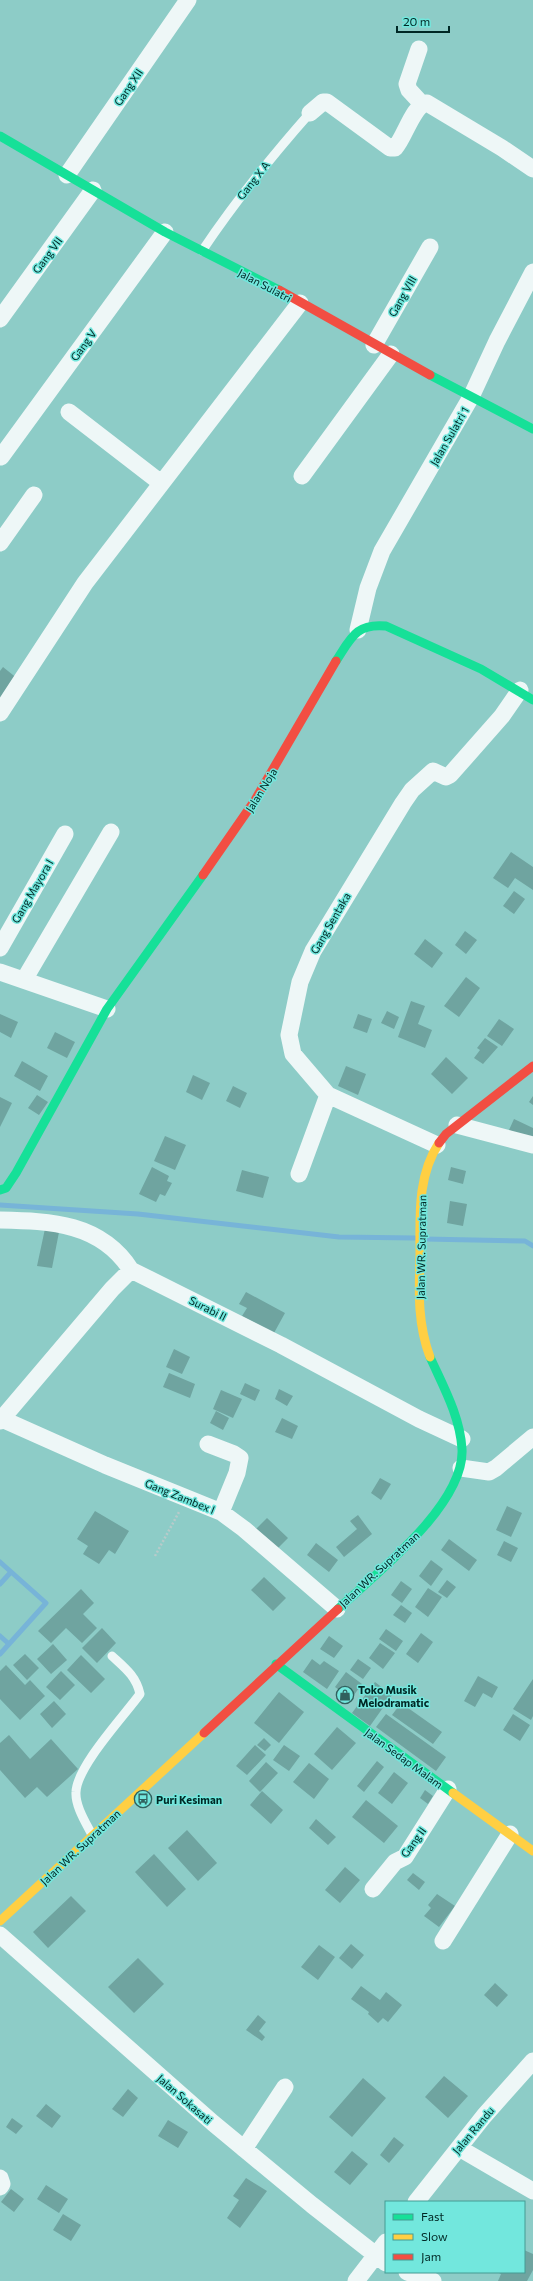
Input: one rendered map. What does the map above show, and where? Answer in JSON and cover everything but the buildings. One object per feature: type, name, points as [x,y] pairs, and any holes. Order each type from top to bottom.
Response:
[{"type":"main road","name":"Jalan Sulatri","points":[[0,136],[165,232],[268,284],[374,345],[533,429]]},
{"type":"main road","points":[[358,630],[374,625],[386,626],[526,695]]},
{"type":"main road","name":"Jalan Noja","points":[[0,1190],[6,1188],[16,1173],[107,1009],[216,859],[255,800],[340,655],[358,630]]},
{"type":"main road","name":"Jalan WR. Supratman","points":[[0,1921],[337,1609],[420,1530],[452,1486],[461,1468],[462,1439],[452,1407],[436,1374],[421,1326],[420,1223],[423,1185],[430,1160],[437,1145],[457,1124],[533,1066]]},
{"type":"main road","name":"Jalan Sedap Malam","points":[[276,1664],[533,1851]]},
{"type":"street","name":"Gang XII","points":[[67,175],[188,0]]},
{"type":"street","points":[[419,49],[407,84],[409,90],[422,104]]},
{"type":"street","points":[[310,113],[323,102],[327,102],[390,148],[395,148],[400,142],[417,110],[422,104],[427,103],[446,113],[533,169]]},
{"type":"street","name":"Gang VII","points":[[0,319],[93,190]]},
{"type":"street","name":"Gang V","points":[[1,457],[165,232]]},
{"type":"street","name":"Gang VIII","points":[[374,345],[430,247]]},
{"type":"street","name":"Jalan Sulatri 1","points":[[358,630],[382,550],[471,397],[497,341],[533,272]]},
{"type":"street","points":[[0,714],[85,583],[300,303]]},
{"type":"street","points":[[302,476],[391,354]]},
{"type":"street","points":[[69,412],[161,483]]},
{"type":"street","points":[[0,543],[34,495]]},
{"type":"street","points":[[366,600],[386,626]]},
{"type":"street","name":"Gang Sentaka","points":[[437,1145],[328,1095],[292,1054],[289,1035],[300,982],[313,951],[358,875],[412,790],[433,771],[446,777],[450,775],[502,716],[526,695]]},
{"type":"street","points":[[24,980],[111,832]]},
{"type":"street","name":"Gang Mayora I","points":[[0,948],[65,834]]},
{"type":"street","points":[[0,972],[107,1009]]},
{"type":"street","points":[[299,1174],[328,1095]]},
{"type":"street","points":[[457,1124],[533,1145]]},
{"type":"street","points":[[0,1220],[44,1221],[76,1229],[114,1248],[131,1270],[112,1289],[1,1420]]},
{"type":"street","name":"Surabi II","points":[[131,1270],[281,1345],[419,1419],[462,1439]]},
{"type":"street","name":"Gang Zambex I","points":[[1,1420],[186,1499],[221,1512],[244,1529],[337,1609]]},
{"type":"street","points":[[461,1468],[489,1472],[496,1468],[532,1438]]},
{"type":"street","points":[[208,1444],[234,1454],[240,1458],[237,1473],[221,1512]]},
{"type":"street","name":"Gang II","points":[[373,1889],[392,1864],[405,1857],[448,1789]]},
{"type":"street","points":[[443,1941],[510,1834]]},
{"type":"street","name":"Jalan Sokasati","points":[[0,1936],[244,2149],[381,2259]]},
{"type":"street","name":"Jalan Randu","points":[[417,2201],[459,2148],[533,2061]]},
{"type":"street","points":[[244,2149],[285,2087]]},
{"type":"street","points":[[459,2148],[533,2191]]},
{"type":"street","points":[[356,2281],[381,2259],[385,2245]]},
{"type":"street","points":[[410,2273],[434,2281]]},
{"type":"lane","name":"Gang X A","points":[[202,252],[242,194],[277,150],[310,113]]},
{"type":"lane","points":[[92,1835],[79,1806],[75,1792],[80,1777],[114,1725],[140,1694],[138,1684],[130,1672],[112,1656]]},
{"type":"path","points":[[155,1556],[186,1499]]},
{"type":"waterway","points":[[0,1205],[138,1214],[339,1237],[415,1238]]},
{"type":"waterway","points":[[425,1239],[525,1241],[533,1246]]},
{"type":"waterway","points":[[0,1562],[46,1603],[0,1654]]},
{"type":"waterway","points":[[0,1584],[11,1572]]},
{"type":"waterway","points":[[0,1636],[9,1644]]},
{"type":"traffic: fast","points":[[0,136],[165,232],[279,290]]},
{"type":"traffic: fast","points":[[430,375],[533,429]]},
{"type":"traffic: fast","points":[[336,661],[355,634],[368,627],[386,626],[481,669],[533,700]]},
{"type":"traffic: fast","points":[[0,1190],[6,1188],[16,1173],[107,1009],[203,875]]},
{"type":"traffic: fast","points":[[338,1609],[395,1557],[434,1515],[449,1492],[459,1470],[462,1449],[458,1425],[450,1402],[430,1357]]},
{"type":"traffic: fast","points":[[276,1664],[453,1793]]},
{"type":"traffic: slow","points":[[430,1357],[423,1331],[420,1306],[420,1211],[423,1183],[432,1156],[439,1143]]},
{"type":"traffic: slow","points":[[0,1921],[204,1733]]},
{"type":"traffic: slow","points":[[453,1793],[533,1851]]},
{"type":"traffic: jam","points":[[279,290],[430,375]]},
{"type":"traffic: jam","points":[[203,875],[255,800],[336,661]]},
{"type":"traffic: jam","points":[[439,1143],[446,1134],[533,1066]]},
{"type":"traffic: jam","points":[[204,1733],[338,1609]]},
{"type":"place","name":"Toko Musik Melodramatic","points":[[345,1695]]},
{"type":"place","name":"Puri Kesiman","points":[[143,1799]]}]
